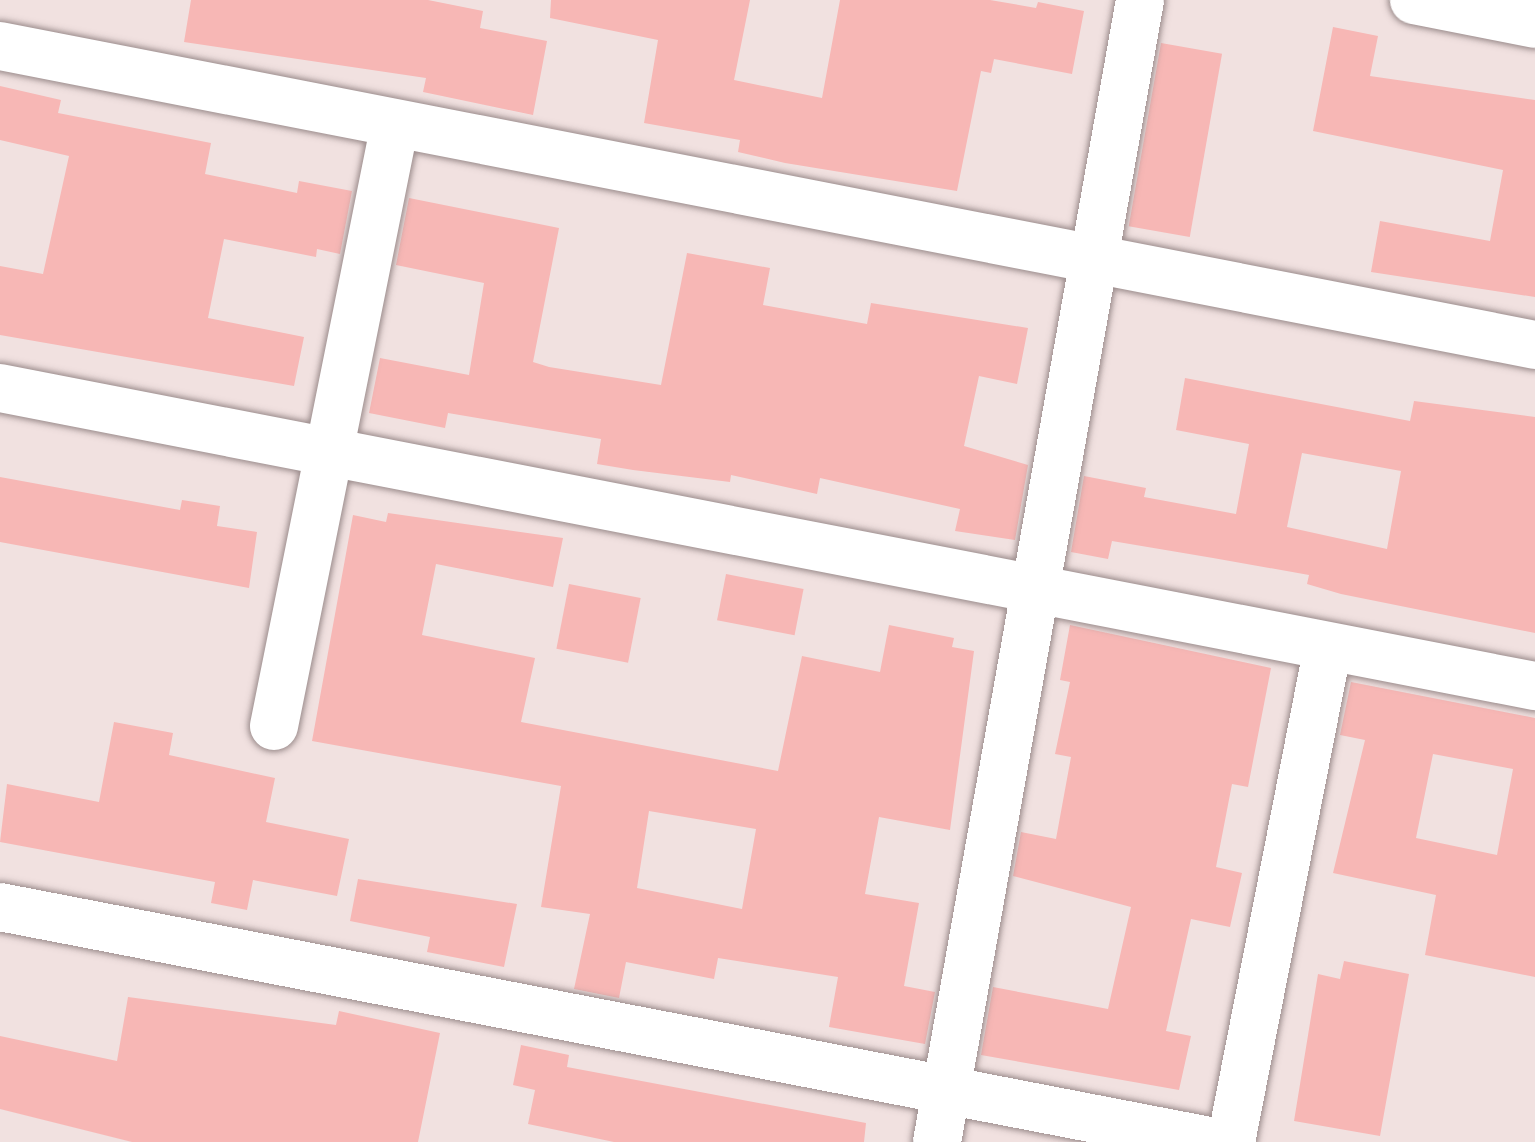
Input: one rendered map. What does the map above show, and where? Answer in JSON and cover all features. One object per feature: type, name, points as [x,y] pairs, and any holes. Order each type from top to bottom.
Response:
[{"type":"street","points":[[937,1142],[1140,0]]},
{"type":"street","points":[[1414,0],[1535,24]]},
{"type":"street","points":[[0,46],[1535,345]]},
{"type":"street","points":[[274,726],[395,124]]},
{"type":"street","points":[[0,388],[1535,686]]},
{"type":"street","points":[[1231,1142],[1328,646]]},
{"type":"street","points":[[0,907],[1215,1142]]},
{"type":"building","points":[[191,0],[428,0],[483,11],[480,28],[547,41],[533,115],[423,92],[426,78],[184,42]]},
{"type":"building","points":[[551,0],[750,0],[734,80],[822,98],[840,0],[990,0],[1036,8],[1038,2],[1084,11],[1072,74],[994,59],[991,73],[981,71],[957,191],[785,163],[738,152],[740,140],[644,123],[658,40],[550,18]]},
{"type":"building","points":[[1333,27],[1378,36],[1370,76],[1535,100],[1535,297],[1371,272],[1380,221],[1490,241],[1503,170],[1313,131]]},
{"type":"building","points":[[1161,43],[1222,54],[1190,237],[1129,226]]},
{"type":"building","points":[[0,86],[61,100],[58,113],[211,143],[205,174],[297,193],[299,181],[352,191],[340,254],[317,249],[316,257],[224,239],[208,318],[304,337],[294,386],[0,335],[0,266],[43,274],[69,156],[0,140]]},
{"type":"building","points":[[409,198],[559,228],[533,362],[549,367],[661,385],[687,253],[770,268],[763,305],[867,324],[871,303],[1028,328],[1017,384],[979,376],[964,446],[1028,465],[1015,540],[955,531],[960,509],[820,478],[817,494],[731,475],[730,482],[633,470],[597,464],[601,439],[448,413],[445,428],[369,413],[380,358],[469,375],[484,283],[396,265]]},
{"type":"building","points":[[1185,378],[1410,421],[1414,401],[1535,417],[1535,633],[1341,594],[1307,584],[1309,575],[1213,558],[1112,541],[1108,559],[1071,552],[1084,476],[1146,488],[1144,497],[1236,514],[1249,444],[1176,430]],"holes":[[[1302,453],[1401,471],[1387,549],[1287,527]]]},
{"type":"building","points":[[0,477],[180,510],[182,500],[220,506],[217,526],[257,532],[249,588],[0,542]]},
{"type":"building","points":[[388,513],[563,538],[553,587],[436,564],[422,635],[535,658],[521,722],[778,771],[802,656],[880,672],[889,625],[954,638],[952,647],[974,651],[950,830],[879,817],[865,894],[919,903],[904,986],[935,992],[925,1044],[829,1027],[838,977],[718,958],[714,979],[626,962],[619,998],[574,989],[590,914],[541,907],[561,786],[312,741],[353,515],[386,522]],"holes":[[[649,811],[756,829],[742,909],[637,888]]]},
{"type":"building","points":[[726,574],[804,589],[795,635],[717,620]]},
{"type":"building","points":[[569,584],[641,598],[628,663],[556,649]]},
{"type":"building","points":[[1070,625],[1271,668],[1248,787],[1232,784],[1216,867],[1242,873],[1230,927],[1191,919],[1166,1031],[1191,1036],[1179,1090],[981,1055],[993,987],[1108,1009],[1131,907],[1013,876],[1021,832],[1056,839],[1071,757],[1055,754],[1070,682],[1060,680]]},
{"type":"building","points":[[1351,682],[1535,718],[1535,977],[1425,955],[1436,895],[1333,873],[1365,740],[1340,735]],"holes":[[[1433,754],[1513,769],[1497,855],[1416,838]]]},
{"type":"building","points":[[114,722],[173,733],[169,755],[275,778],[266,822],[349,839],[337,896],[253,880],[247,910],[211,903],[215,882],[0,842],[7,784],[99,802]]},
{"type":"building","points":[[358,879],[517,904],[504,967],[427,952],[430,937],[350,921]]},
{"type":"building","points":[[1344,961],[1409,974],[1380,1136],[1294,1121],[1318,974],[1340,979]]},
{"type":"building","points":[[128,997],[336,1025],[339,1011],[440,1033],[418,1142],[132,1142],[0,1109],[0,1036],[117,1061]]},
{"type":"building","points":[[521,1045],[569,1055],[567,1067],[866,1123],[864,1142],[614,1142],[528,1124],[535,1090],[513,1085]]}]
